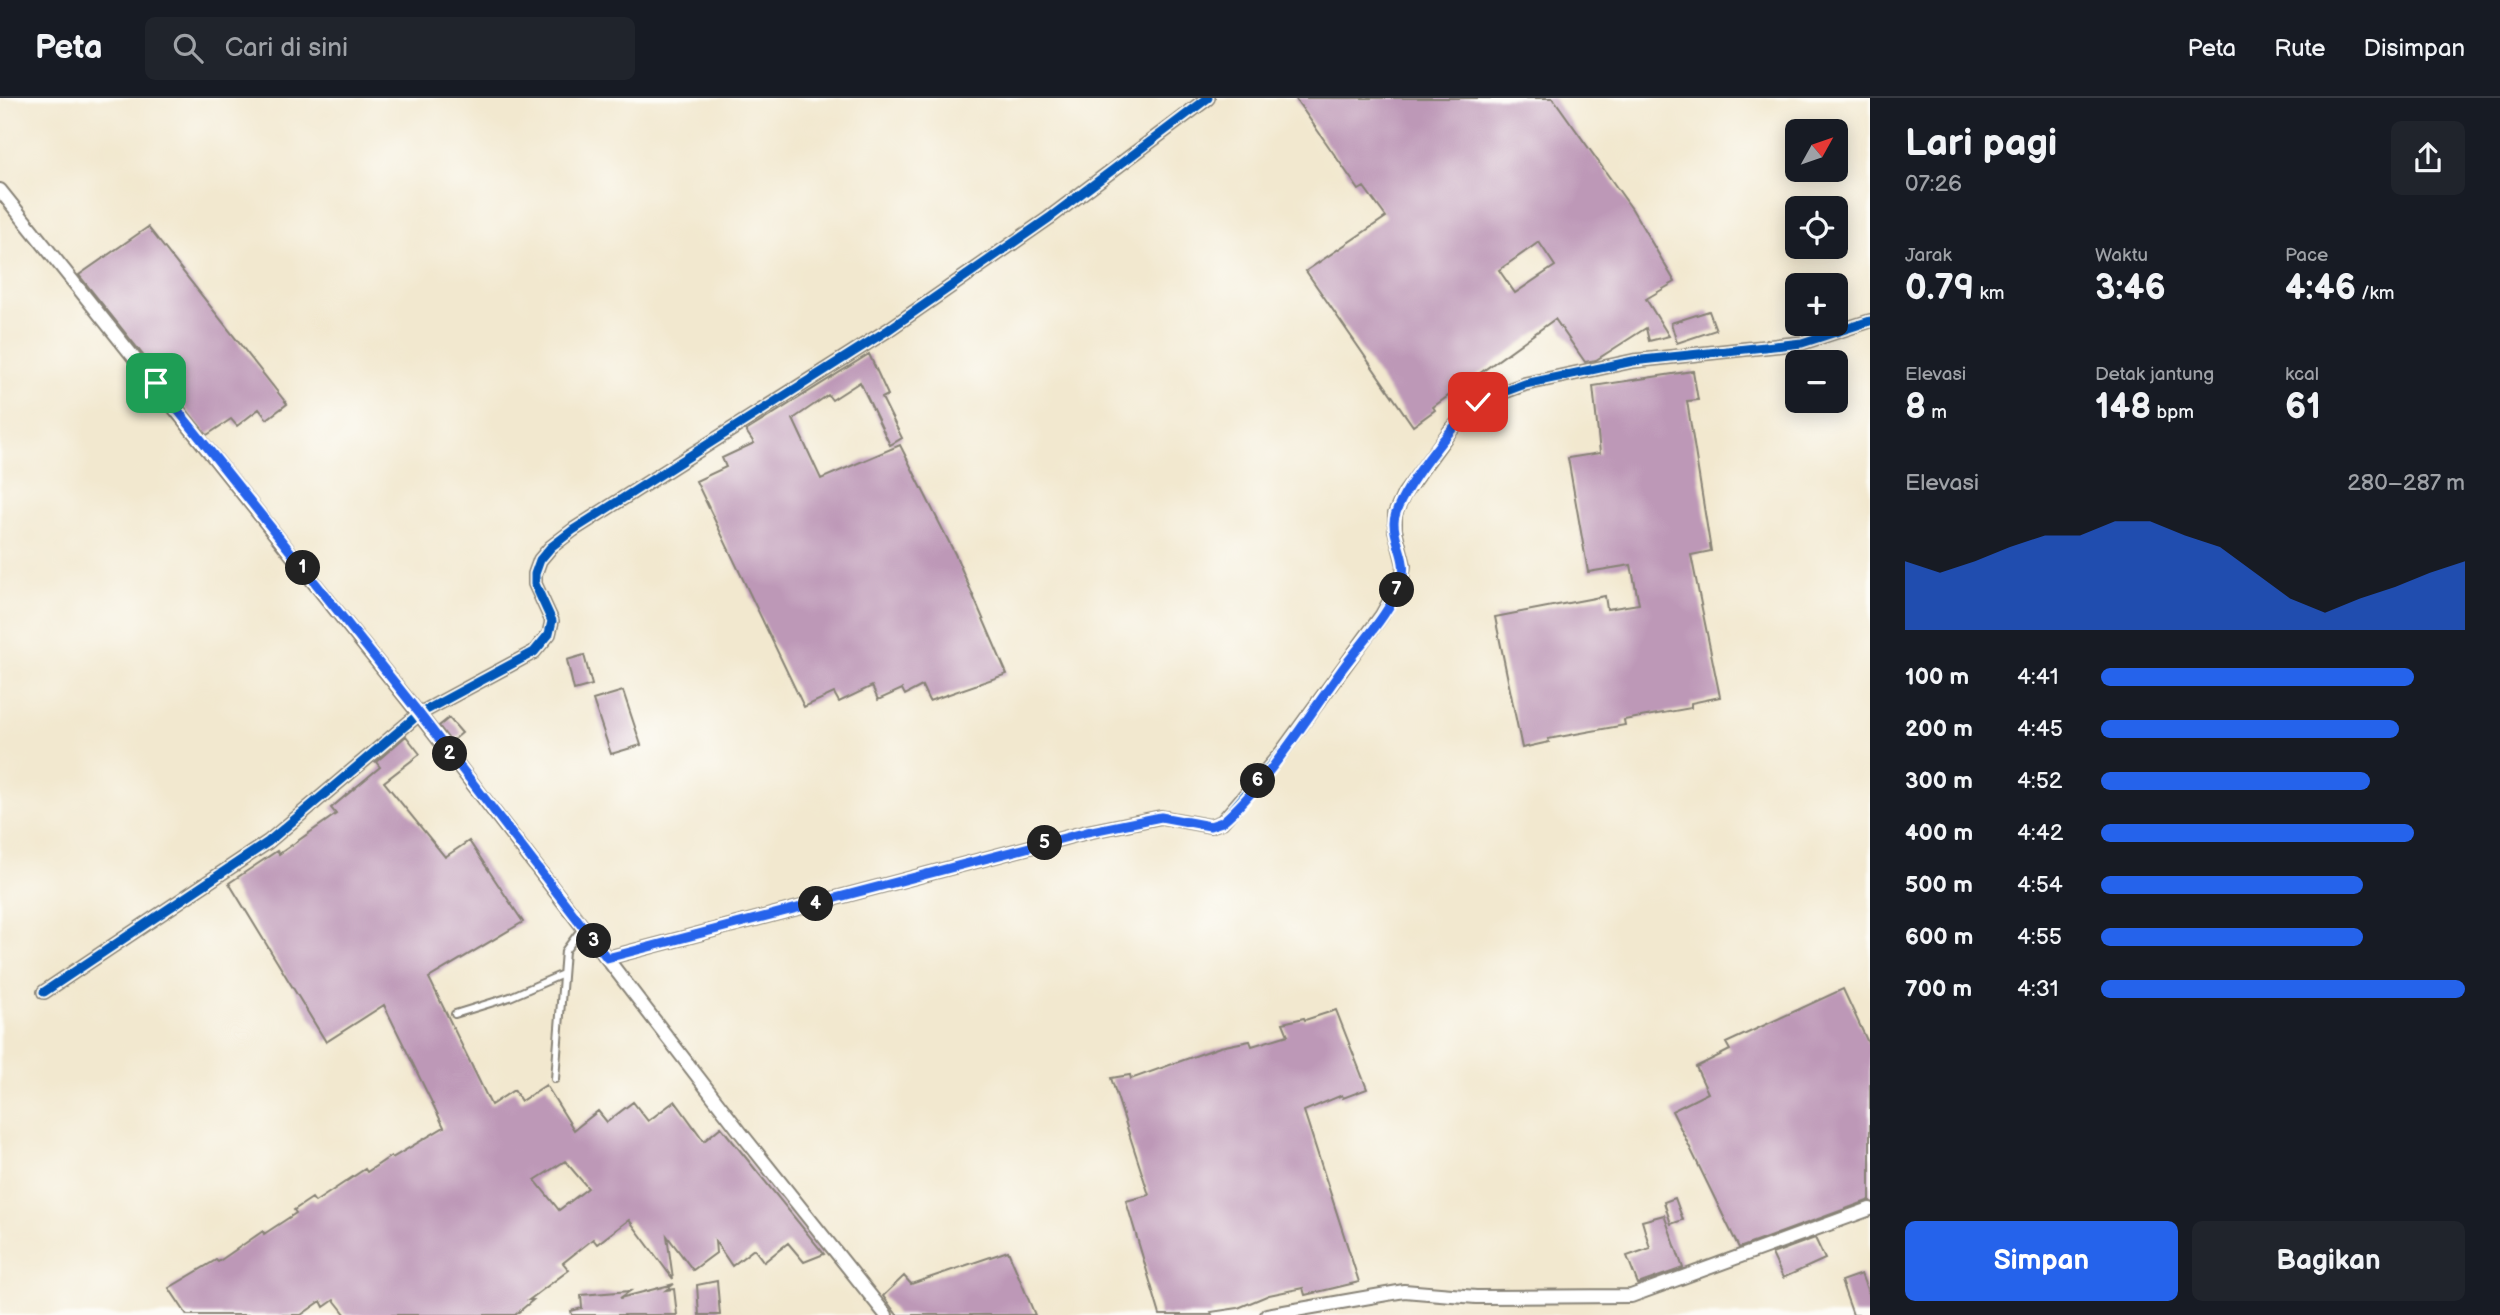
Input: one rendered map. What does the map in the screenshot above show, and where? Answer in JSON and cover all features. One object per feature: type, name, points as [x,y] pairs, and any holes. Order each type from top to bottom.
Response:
[{"type":"street","points":[[44,992],[268,842],[419,713],[534,652],[543,643],[552,621],[536,584],[535,574],[540,560],[551,547],[888,330],[1049,218],[1208,98]]},
{"type":"street","points":[[0,190],[419,713],[886,1315]]},
{"type":"street","points":[[607,958],[1087,832],[1161,817],[1203,825],[1222,822],[1281,753],[1396,592],[1404,565],[1395,530],[1395,514],[1404,494],[1467,411],[1478,402],[1525,384],[1633,361],[1802,343],[1870,321]]},
{"type":"street","points":[[1267,1315],[1404,1291],[1476,1297],[1632,1296],[1870,1209]]},
{"type":"lane","points":[[555,1079],[567,944],[583,927]]},
{"type":"lane","points":[[455,1014],[510,997],[563,974]]},
{"type":"building","points":[[1295,98],[1553,98],[1632,209],[1675,282],[1646,299],[1669,336],[1649,341],[1646,328],[1596,360],[1585,362],[1555,319],[1433,407],[1435,410],[1413,426],[1306,271],[1386,217],[1364,187],[1359,190]],"holes":[[[1539,242],[1555,266],[1515,293],[1499,270]]]},
{"type":"building","points":[[148,227],[287,404],[267,419],[259,409],[237,426],[231,419],[207,435],[79,275]]},
{"type":"building","points":[[1709,311],[1716,330],[1677,343],[1671,323]]},
{"type":"building","points":[[869,354],[888,395],[882,398],[902,438],[890,445],[860,382],[832,400],[828,395],[793,419],[821,479],[900,445],[955,554],[1007,674],[929,701],[922,686],[905,695],[902,689],[878,700],[872,686],[839,702],[834,693],[804,707],[696,481],[726,467],[722,458],[754,443],[746,431]]},
{"type":"building","points":[[1693,371],[1698,400],[1687,401],[1711,551],[1691,555],[1720,697],[1691,703],[1691,708],[1624,720],[1625,725],[1548,739],[1549,742],[1522,748],[1495,617],[1605,596],[1607,609],[1639,604],[1631,565],[1588,572],[1568,458],[1600,453],[1593,386]]},
{"type":"building","points":[[584,655],[592,685],[574,690],[567,660]]},
{"type":"building","points":[[623,691],[641,745],[611,754],[593,700]]},
{"type":"building","points":[[449,718],[462,733],[451,742],[439,726]]},
{"type":"building","points":[[406,736],[420,754],[384,782],[445,857],[469,841],[523,922],[429,978],[491,1105],[514,1090],[521,1101],[546,1085],[574,1130],[598,1111],[607,1122],[633,1102],[648,1121],[675,1101],[704,1141],[721,1127],[824,1254],[804,1262],[788,1243],[764,1262],[754,1249],[732,1266],[715,1241],[716,1253],[693,1270],[667,1236],[673,1279],[629,1220],[597,1244],[593,1239],[563,1263],[569,1270],[529,1300],[533,1300],[515,1315],[346,1315],[334,1300],[324,1307],[321,1301],[301,1315],[187,1315],[169,1288],[216,1260],[218,1262],[263,1231],[264,1234],[296,1213],[294,1210],[312,1198],[315,1202],[365,1169],[367,1172],[444,1127],[384,1005],[326,1042],[229,883],[277,851],[279,854],[336,814],[331,808],[380,767],[376,762]],"holes":[[[565,1161],[588,1188],[559,1210],[535,1180]]]},
{"type":"building","points":[[1843,989],[1870,1047],[1870,1200],[1739,1248],[1672,1111],[1708,1093],[1696,1067],[1730,1050],[1726,1043]]},
{"type":"building","points":[[1336,1010],[1367,1089],[1343,1098],[1342,1095],[1304,1111],[1359,1282],[1305,1295],[1303,1288],[1269,1295],[1238,1308],[1211,1312],[1212,1315],[1160,1315],[1126,1201],[1149,1195],[1111,1078],[1130,1075],[1131,1079],[1220,1047],[1250,1041],[1252,1046],[1288,1035],[1283,1023],[1304,1018],[1305,1020]]},
{"type":"building","points":[[1675,1198],[1683,1220],[1671,1224],[1664,1202]]},
{"type":"building","points":[[1664,1215],[1683,1268],[1638,1284],[1627,1256],[1650,1248],[1642,1221]]},
{"type":"building","points":[[1815,1238],[1825,1259],[1783,1278],[1772,1254]]},
{"type":"building","points":[[1008,1251],[1035,1315],[897,1315],[883,1296],[904,1276],[911,1284]]},
{"type":"building","points":[[1861,1274],[1870,1297],[1870,1315],[1853,1315],[1841,1281]]},
{"type":"building","points":[[717,1281],[720,1315],[699,1315],[697,1285]]},
{"type":"building","points":[[674,1284],[666,1290],[674,1289],[677,1315],[572,1315],[571,1311],[582,1308],[581,1295],[630,1291],[620,1298]]},
{"type":"cycle path","points":[[44,992],[268,842],[419,714],[534,652],[549,634],[552,621],[535,584],[535,574],[540,560],[551,547],[573,530],[888,330],[1049,218],[1208,98]]},
{"type":"cycle path","points":[[607,958],[1087,832],[1161,817],[1210,826],[1222,822],[1281,753],[1382,615],[1402,579],[1404,565],[1395,530],[1395,514],[1404,494],[1450,431],[1477,402],[1525,384],[1633,361],[1802,343],[1870,321]]},
{"type":"route","points":[[156,383],[419,713],[607,958],[1087,832],[1161,817],[1196,825],[1210,826],[1222,822],[1281,753],[1382,615],[1402,579],[1404,565],[1394,523],[1404,494],[1450,431],[1478,402]]}]
